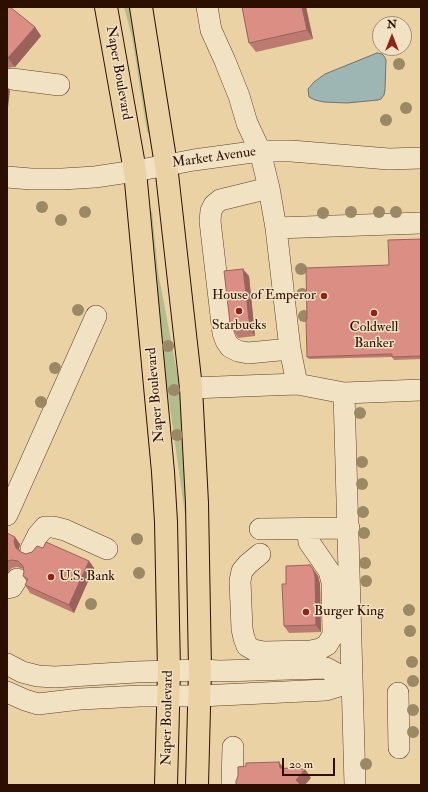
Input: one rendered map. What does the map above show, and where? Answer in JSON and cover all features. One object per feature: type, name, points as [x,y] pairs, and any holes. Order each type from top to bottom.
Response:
[{"type":"main road","name":"Naper Boulevard","points":[[106,7],[135,171],[163,472],[166,522],[169,671],[166,785]]},
{"type":"main road","points":[[141,7],[166,165],[191,388],[197,503],[200,670],[197,785]]},
{"type":"street","points":[[207,7],[211,30],[225,61],[247,123],[260,151],[269,188],[276,228],[290,349],[297,384]]},
{"type":"street","points":[[12,79],[59,85]]},
{"type":"street","name":"Market Avenue","points":[[7,177],[31,179],[95,177],[194,160],[260,151],[291,151],[389,159],[421,158]]},
{"type":"street","points":[[269,188],[220,200],[214,205],[211,211],[210,221],[223,333],[230,347],[238,351],[248,353],[290,349]]},
{"type":"street","points":[[276,228],[421,223]]},
{"type":"street","points":[[7,515],[96,316]]},
{"type":"street","points":[[191,388],[297,384],[344,393],[421,390]]},
{"type":"street","points":[[344,393],[349,528],[355,785]]},
{"type":"street","points":[[31,549],[38,535],[45,528],[53,527],[65,530],[107,548]]},
{"type":"street","points":[[260,529],[349,528]]},
{"type":"street","points":[[260,554],[242,571],[240,581],[242,630],[247,646],[254,650],[264,652],[320,649],[327,645],[333,635],[332,582],[329,571],[309,542],[308,529]]},
{"type":"street","points":[[7,664],[22,672],[38,676],[54,677],[136,672],[326,668],[352,682]]},
{"type":"street","points":[[7,692],[38,704],[80,699],[140,696],[200,696],[326,690],[352,682]]},
{"type":"street","points":[[398,693],[399,748]]},
{"type":"street","points":[[232,785],[233,747]]},
{"type":"green space","points":[[124,7],[132,7],[149,134],[147,132],[132,37]]},
{"type":"green space","points":[[152,211],[158,272],[179,383],[188,522],[186,522],[165,372],[150,212]]},
{"type":"water","points":[[372,55],[384,56],[386,60],[384,95],[378,100],[347,103],[324,102],[309,97],[308,89],[314,82],[325,74]]},
{"type":"building","points":[[7,7],[10,7],[35,27],[8,58],[7,58]]},
{"type":"building","points":[[242,7],[302,7],[307,30],[249,43]]},
{"type":"building","points":[[421,239],[421,356],[392,357],[392,354],[307,357],[306,268],[389,265],[388,240]]},
{"type":"building","name":"Starbucks","points":[[243,269],[250,328],[233,330],[230,323],[224,271]]},
{"type":"building","name":"U.S. Bank","points":[[7,533],[15,537],[14,542],[16,548],[26,554],[32,552],[37,546],[43,548],[46,542],[89,561],[69,605],[25,585],[28,579],[23,576],[23,566],[18,561],[7,561]]},
{"type":"building","name":"Burger King","points":[[310,565],[315,576],[316,625],[284,626],[282,584],[286,584],[286,566]]},
{"type":"building","points":[[279,762],[280,768],[305,769],[296,780],[301,785],[236,785],[238,767],[246,766],[246,763]]},
{"type":"place","name":"House of Emperor","points":[[324,296]]},
{"type":"place","name":"Starbucks","points":[[239,311]]},
{"type":"place","name":"Coldwell Banker","points":[[374,313]]},
{"type":"place","name":"U.S. Bank","points":[[51,577]]},
{"type":"place","name":"Burger King","points":[[306,612]]}]
